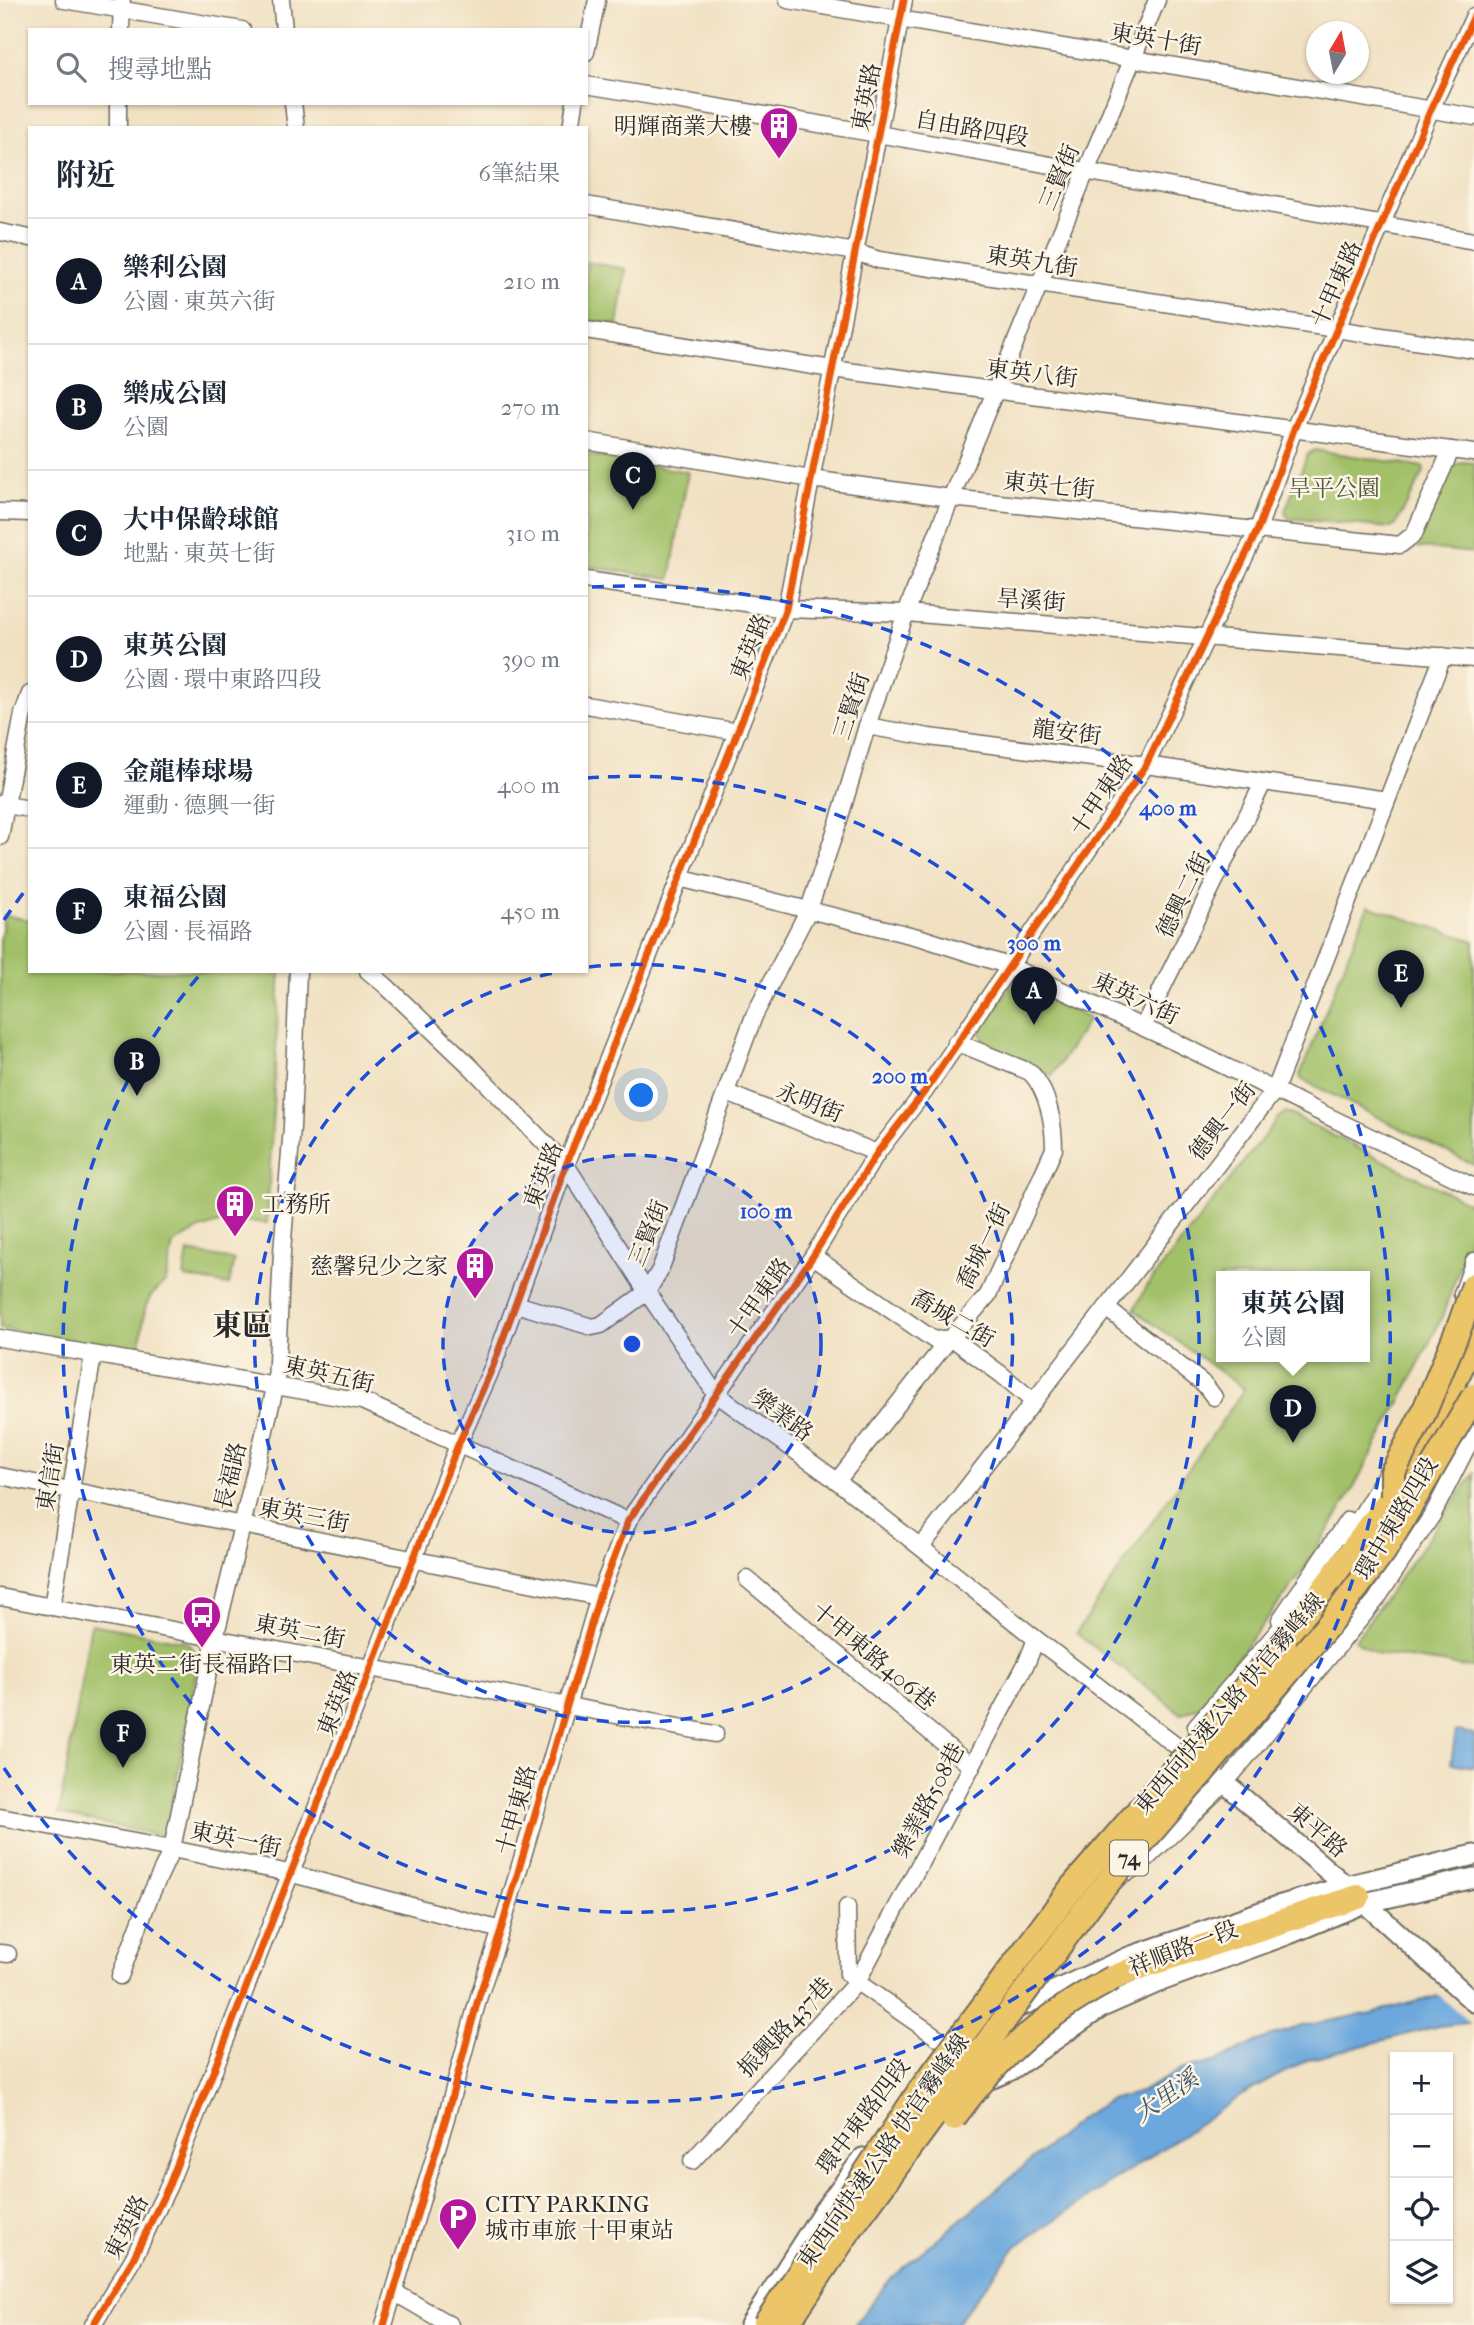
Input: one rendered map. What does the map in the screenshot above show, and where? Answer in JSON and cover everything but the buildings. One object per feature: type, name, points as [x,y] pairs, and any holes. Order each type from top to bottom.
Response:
[{"type":"highway","points":[[1393,1496],[1393,1472],[1424,1412],[1474,1285]]},
{"type":"highway","name":"東西向快速公路 快官霧峰線","points":[[765,2325],[920,2091],[1074,1885],[1284,1643],[1393,1496],[1437,1418],[1474,1339]]},
{"type":"highway","name":"東西向快速公路 快官霧峰線","points":[[788,2325],[850,2229],[1092,1901],[1330,1623],[1377,1561],[1474,1396]]},
{"type":"highway","points":[[788,2325],[997,2063],[1060,2008],[1113,1978],[1139,1967],[1361,1900]]},
{"type":"street","points":[[64,0],[122,5],[233,28]]},
{"type":"street","points":[[281,0],[284,28]]},
{"type":"street","points":[[588,43],[597,0]]},
{"type":"street","name":"東英十街","points":[[788,0],[1474,117]]},
{"type":"street","name":"東英路","points":[[93,2325],[133,2259],[169,2185],[458,1445],[493,1366],[566,1165],[786,609],[904,0]]},
{"type":"street","name":"三賢街","points":[[516,1304],[592,1327],[611,1319],[647,1292],[660,1270],[754,1016],[809,909],[867,726],[906,614],[951,498],[1157,0]]},
{"type":"street","points":[[121,28],[122,5]]},
{"type":"street","name":"十甲東路","points":[[384,2325],[598,1597],[628,1521],[813,1256],[877,1153],[925,1091],[1146,765],[1258,529],[1294,429],[1431,109],[1474,16]]},
{"type":"street","name":"自由路四段","points":[[588,85],[878,134],[1474,241]]},
{"type":"street","points":[[118,105],[118,126]]},
{"type":"street","points":[[293,105],[296,126]]},
{"type":"street","points":[[570,126],[575,105]]},
{"type":"street","name":"東英九街","points":[[588,205],[855,252],[879,260],[1474,350]]},
{"type":"street","points":[[0,232],[28,238]]},
{"type":"street","name":"東英八街","points":[[588,330],[832,369],[1474,453]]},
{"type":"street","name":"東英七街","points":[[588,441],[811,479],[951,498],[1400,545],[1414,534],[1451,450]]},
{"type":"street","points":[[0,512],[28,513]]},
{"type":"street","name":"旱溪街","points":[[588,580],[786,609],[906,614],[1474,659]]},
{"type":"street","name":"德興一街","points":[[921,1547],[1275,1090],[1443,656]]},
{"type":"street","points":[[0,837],[2,805],[28,700]]},
{"type":"street","points":[[588,705],[738,732]]},
{"type":"street","name":"龍安街","points":[[867,726],[929,737],[1387,800]]},
{"type":"street","name":"德興二街","points":[[1143,1027],[1263,783]]},
{"type":"street","points":[[2,805],[28,809]]},
{"type":"street","name":"東英六街","points":[[679,878],[922,938],[1009,965],[1474,1187]]},
{"type":"street","name":"長福路","points":[[120,1976],[150,1896],[172,1849],[215,1638],[276,1384],[282,1252],[292,1127],[298,973]]},
{"type":"street","name":"樂業路","points":[[390,978],[566,1165],[715,1393],[836,1481],[1036,1639],[1225,1783]]},
{"type":"street","name":"喬城一街","points":[[836,1481],[988,1295],[1054,1149],[1045,1098],[1035,1077],[1030,1072],[956,1042]]},
{"type":"street","name":"永明街","points":[[727,1093],[877,1153]]},
{"type":"street","name":"喬城二街","points":[[813,1256],[934,1340],[952,1338],[1033,1401]]},
{"type":"street","name":"環中東路四段","points":[[1252,1660],[1377,1476],[1434,1367],[1474,1261]]},
{"type":"street","points":[[1107,1308],[1205,1385],[1214,1397]]},
{"type":"street","name":"環中東路四段","points":[[750,2325],[824,2211],[1022,1939],[1109,1827],[1304,1601],[1355,1527],[1474,1320]]},
{"type":"street","name":"東英五街","points":[[0,1338],[362,1401],[628,1521]]},
{"type":"street","name":"東信街","points":[[52,1607],[93,1355]]},
{"type":"street","name":"環中東路四段","points":[[1022,1939],[1140,1864],[1225,1783],[1376,1600],[1433,1514],[1474,1433]]},
{"type":"street","name":"東英三街","points":[[0,1476],[598,1597]]},
{"type":"street","name":"十甲東路406巷","points":[[747,1579],[972,1766]]},
{"type":"street","name":"東英二街","points":[[0,1597],[715,1734]]},
{"type":"street","name":"樂業路508巷","points":[[857,1982],[1027,1662],[1036,1639]]},
{"type":"street","name":"東平路","points":[[1225,1783],[1474,2002]]},
{"type":"street","name":"東英一街","points":[[0,1817],[289,1873],[500,1930]]},
{"type":"street","name":"祥順路一段","points":[[922,2077],[949,2080],[993,2078],[1011,2070],[1102,2007],[1161,1981],[1289,1934],[1361,1900],[1474,1855]]},
{"type":"street","name":"祥順路一段","points":[[951,2039],[1146,1951],[1281,1905],[1361,1900],[1474,1878]]},
{"type":"street","name":"振興路437巷","points":[[692,2161],[857,1982],[848,1974],[847,1908]]},
{"type":"street","points":[[857,1982],[951,2039]]},
{"type":"street","points":[[394,2291],[450,2325]]},
{"type":"green space","points":[[588,262],[626,269],[618,325],[588,320]]},
{"type":"green space","name":"旱平公園","points":[[1315,450],[1423,467],[1424,472],[1395,526],[1390,528],[1288,518],[1285,511],[1308,454]]},
{"type":"green space","points":[[588,454],[688,472],[670,579],[588,566]]},
{"type":"green space","points":[[1463,462],[1474,463],[1474,553],[1415,547],[1452,466]]},
{"type":"green space","points":[[1368,906],[1474,941],[1474,1165],[1301,1079],[1300,1075]]},
{"type":"green space","points":[[4,915],[28,920],[28,973],[280,973],[267,1223],[227,1220],[198,1230],[173,1244],[166,1281],[150,1297],[145,1308],[139,1353],[0,1328],[0,942]]},
{"type":"green space","points":[[1020,983],[1089,1019],[1052,1076],[984,1042],[980,1030],[1010,987]]},
{"type":"green space","points":[[1286,1112],[1469,1203],[1474,1208],[1474,1225],[1442,1317],[1351,1493],[1299,1577],[1200,1706],[1182,1714],[1076,1633],[1244,1389],[1134,1310],[1147,1286],[1278,1118]]},
{"type":"green space","points":[[188,1252],[234,1260],[229,1285],[184,1277]]},
{"type":"green space","points":[[1474,1474],[1474,1668],[1376,1653],[1355,1640]]},
{"type":"green space","points":[[91,1624],[187,1642],[199,1657],[166,1837],[59,1814]]},
{"type":"water","points":[[1456,1731],[1474,1734],[1474,1767],[1451,1763]]},
{"type":"water","name":"大里溪","points":[[1474,1987],[1474,2022],[1439,2026],[1307,2060],[1242,2095],[1016,2246],[955,2325],[854,2325],[892,2277],[1086,2114],[1110,2100],[1141,2092],[1181,2070],[1218,2061],[1257,2041],[1302,2026],[1371,2013]]},
{"type":"pier","points":[[1474,1983],[1474,2026],[1473,2026],[1437,1993]]},
{"type":"cycle path","points":[[93,2325],[133,2259],[169,2185],[458,1445],[493,1366],[566,1165],[786,609],[904,0]]},
{"type":"cycle path","points":[[384,2325],[599,1597],[628,1521],[813,1256],[877,1153],[925,1091],[1146,765],[1258,529],[1294,429],[1431,109],[1474,16]]},
{"type":"place","name":"明輝商業大樓","points":[[779,160]]},
{"type":"place","name":"大中保齡球館","points":[[633,510]]},
{"type":"place","name":"金龍棒球場","points":[[1401,1008]]},
{"type":"place","name":"樂利公園","points":[[1034,1025]]},
{"type":"place","name":"樂成公園","points":[[137,1096]]},
{"type":"place","name":"工務所","points":[[235,1238]]},
{"type":"place","name":"慈馨兒少之家","points":[[475,1300]]},
{"type":"place","name":"東英公園","points":[[1293,1443]]},
{"type":"place","name":"東英二街長福路口","points":[[202,1649]]},
{"type":"place","name":"東福公園","points":[[123,1768]]},
{"type":"place","name":"CITY PARKING 城市車旅 十甲東站","points":[[458,2251]]},
{"type":"district","name":"東區","points":[[242,1325]]}]
